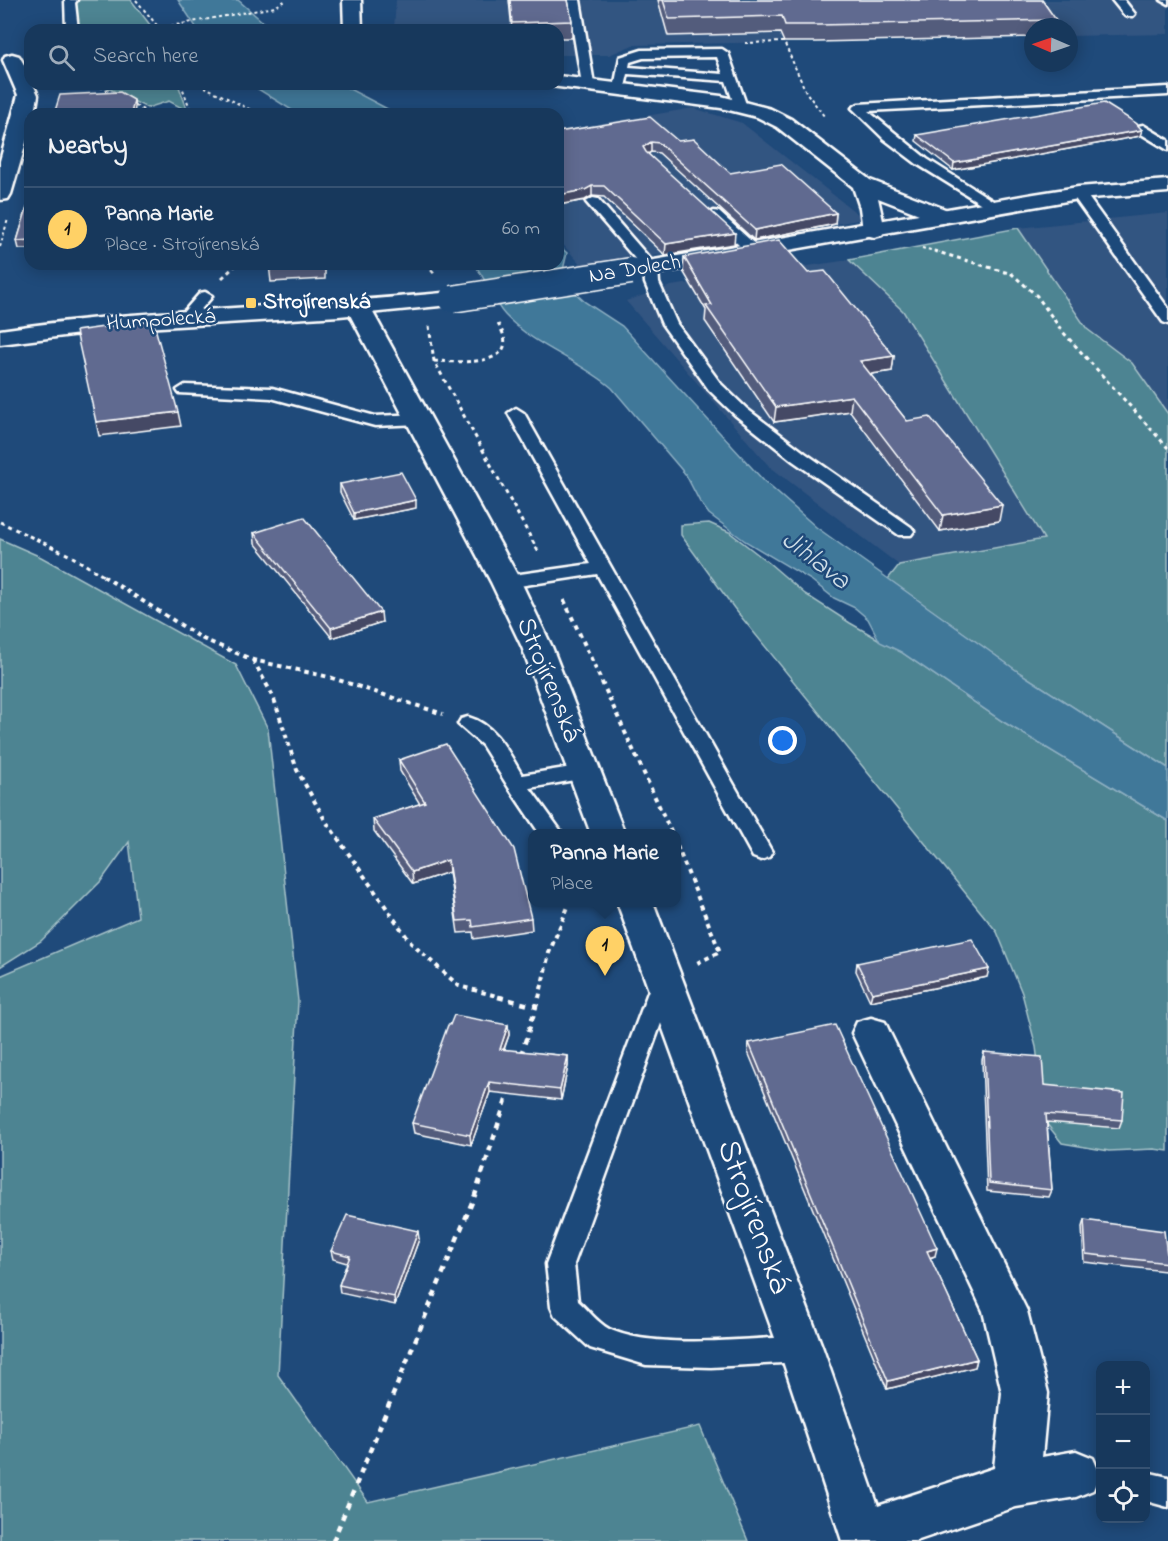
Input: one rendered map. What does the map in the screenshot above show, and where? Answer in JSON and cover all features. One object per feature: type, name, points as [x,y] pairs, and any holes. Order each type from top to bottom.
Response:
[{"type":"street","points":[[352,0],[352,24]]},
{"type":"street","points":[[564,82],[588,84],[621,79],[764,113],[783,123],[863,184],[942,216]]},
{"type":"street","points":[[26,90],[26,108]]},
{"type":"street","points":[[0,194],[24,116]]},
{"type":"street","points":[[863,184],[871,208],[874,230]]},
{"type":"street","name":"Na Dolech","points":[[359,309],[452,299],[754,251],[1078,193],[1168,186]]},
{"type":"street","name":"Humpolecká","points":[[0,337],[103,324],[359,309]]},
{"type":"street","name":"Strojírenská","points":[[359,309],[420,419],[537,646],[606,829]]},
{"type":"street","name":"Strojírenská","points":[[636,907],[665,979],[801,1349],[865,1538],[1016,1484],[1088,1476]]},
{"type":"street","points":[[871,1033],[1005,1311],[1025,1393],[1016,1484]]},
{"type":"lane","points":[[574,0],[588,84]]},
{"type":"lane","points":[[1118,0],[1129,14]]},
{"type":"lane","points":[[70,1],[72,24]]},
{"type":"lane","points":[[731,78],[621,79],[624,60],[642,54],[722,53],[731,78],[741,107]]},
{"type":"lane","points":[[993,207],[913,155],[879,130],[858,108],[1168,91]]},
{"type":"lane","points":[[1143,129],[1168,146]]},
{"type":"lane","points":[[1078,193],[1168,319]]},
{"type":"lane","points":[[593,202],[651,283],[670,324],[715,387],[741,412],[799,457],[905,531]]},
{"type":"lane","points":[[703,205],[754,251]]},
{"type":"lane","points":[[185,319],[205,296]]},
{"type":"lane","points":[[185,390],[272,393],[375,421],[420,419]]},
{"type":"lane","points":[[516,413],[761,852]]},
{"type":"lane","points":[[506,582],[602,568]]},
{"type":"lane","points":[[468,724],[490,740],[516,783],[548,829]]},
{"type":"lane","points":[[516,783],[584,772]]},
{"type":"lane","points":[[665,979],[560,1264],[565,1307],[600,1339],[646,1352],[711,1354],[801,1349]]},
{"type":"lane","points":[[1150,1489],[1168,1492]]},
{"type":"path","points":[[136,0],[155,24]]},
{"type":"path","points":[[185,24],[275,7],[286,0]]},
{"type":"path","points":[[106,90],[140,108]]},
{"type":"path","points":[[183,90],[190,108]]},
{"type":"path","points":[[211,90],[247,108]]},
{"type":"path","points":[[920,248],[964,258],[1012,274],[1037,296],[1062,331],[1168,448]]},
{"type":"path","points":[[431,330],[430,349],[434,361]]},
{"type":"path","points":[[0,522],[71,556],[203,639],[253,660],[330,677],[445,714],[468,724]]},
{"type":"path","points":[[253,660],[273,696],[297,770],[313,800],[411,943],[459,986],[537,1007]]},
{"type":"path","points":[[665,979],[720,952],[681,856]]},
{"type":"path","points":[[519,1063],[537,1007],[549,952],[568,907]]},
{"type":"path","points":[[333,1541],[475,1195],[511,1085]]},
{"type":"shaded area","points":[[396,0],[1164,0],[1168,5],[1168,34],[1078,36],[1078,18],[1024,18],[1024,37],[633,45],[609,55],[564,55],[564,24],[394,24]]},
{"type":"shaded area","points":[[693,108],[742,123],[864,219],[584,268],[564,246],[564,130]]},
{"type":"shaded area","points":[[1168,213],[1168,414],[1132,363],[1087,329],[1018,228]]},
{"type":"shaded area","points":[[849,260],[903,311],[1044,539],[899,565],[769,466],[626,301],[671,286]]},
{"type":"green space","points":[[79,0],[131,0],[149,24],[78,24],[76,2]]},
{"type":"green space","points":[[112,90],[180,90],[187,108],[169,101],[147,108]]},
{"type":"green space","points":[[1018,228],[1087,329],[1132,363],[1168,414],[1168,768],[1020,673],[888,579],[899,565],[1044,539],[903,311],[849,260]]},
{"type":"green space","points":[[709,523],[729,532],[805,594],[901,652],[1002,721],[1168,821],[1168,1151],[1154,1149],[1109,1151],[1062,1143],[1046,1123],[1036,1047],[1022,993],[997,932],[734,608],[681,535],[681,525]]},
{"type":"green space","points":[[0,539],[41,557],[236,665],[268,729],[298,1001],[278,1375],[368,1502],[700,1426],[748,1541],[0,1541],[0,976],[138,917],[129,842],[101,881],[41,941],[0,967]]},
{"type":"water","points":[[178,0],[238,0],[265,24],[194,24]]},
{"type":"water","points":[[260,90],[351,90],[386,108],[288,108]]},
{"type":"water","points":[[564,250],[567,253],[564,266]]},
{"type":"water","name":"Jihlava","points":[[478,270],[563,270],[562,274],[571,289],[585,302],[622,326],[764,481],[816,527],[1020,673],[1168,768],[1168,821],[1002,721],[901,652],[880,642],[868,619],[855,608],[834,598],[811,580],[745,541],[709,514],[686,475],[612,388],[517,326],[500,309]]},
{"type":"building","points":[[510,0],[568,0],[572,21],[512,23]]},
{"type":"building","points":[[663,0],[1042,0],[1055,18],[819,25],[785,25],[782,16],[669,19]]},
{"type":"building","points":[[120,92],[134,100],[132,108],[56,108],[60,95]]},
{"type":"building","points":[[1104,103],[1136,123],[1142,130],[954,163],[917,135]]},
{"type":"building","points":[[650,117],[678,141],[694,139],[730,173],[781,164],[836,213],[755,230],[659,143],[651,142],[643,147],[646,152],[735,233],[666,244],[604,186],[592,186],[585,190],[564,194],[564,131]]},
{"type":"building","points":[[24,218],[24,240],[17,241]]},
{"type":"building","points":[[779,240],[808,273],[825,271],[894,356],[860,361],[907,421],[930,417],[1002,505],[943,515],[852,396],[776,407],[706,306],[712,305],[684,257]]},
{"type":"building","points":[[153,320],[178,412],[96,422],[76,331]]},
{"type":"building","points":[[401,472],[416,500],[354,513],[340,484]]},
{"type":"building","points":[[304,517],[381,612],[331,628],[254,533]]},
{"type":"building","points":[[446,744],[514,849],[531,918],[473,927],[472,920],[457,921],[448,860],[412,872],[373,819],[425,802],[399,760]]},
{"type":"building","points":[[972,939],[989,969],[872,993],[857,963]]},
{"type":"building","points":[[454,1015],[508,1025],[500,1049],[568,1056],[560,1090],[489,1082],[470,1135],[412,1123],[448,1025]]},
{"type":"building","points":[[835,1025],[937,1248],[927,1251],[977,1359],[888,1381],[749,1043]]},
{"type":"building","points":[[984,1052],[1042,1057],[1044,1085],[1124,1093],[1122,1120],[1046,1114],[1052,1190],[989,1183]]},
{"type":"building","points":[[347,1215],[418,1231],[394,1297],[339,1285],[350,1256],[331,1251]]},
{"type":"building","points":[[1084,1220],[1164,1231],[1168,1263],[1086,1254]]},
{"type":"place","name":"Strojírenská","points":[[251,303]]},
{"type":"place","name":"Panna Marie","points":[[605,976]]}]
